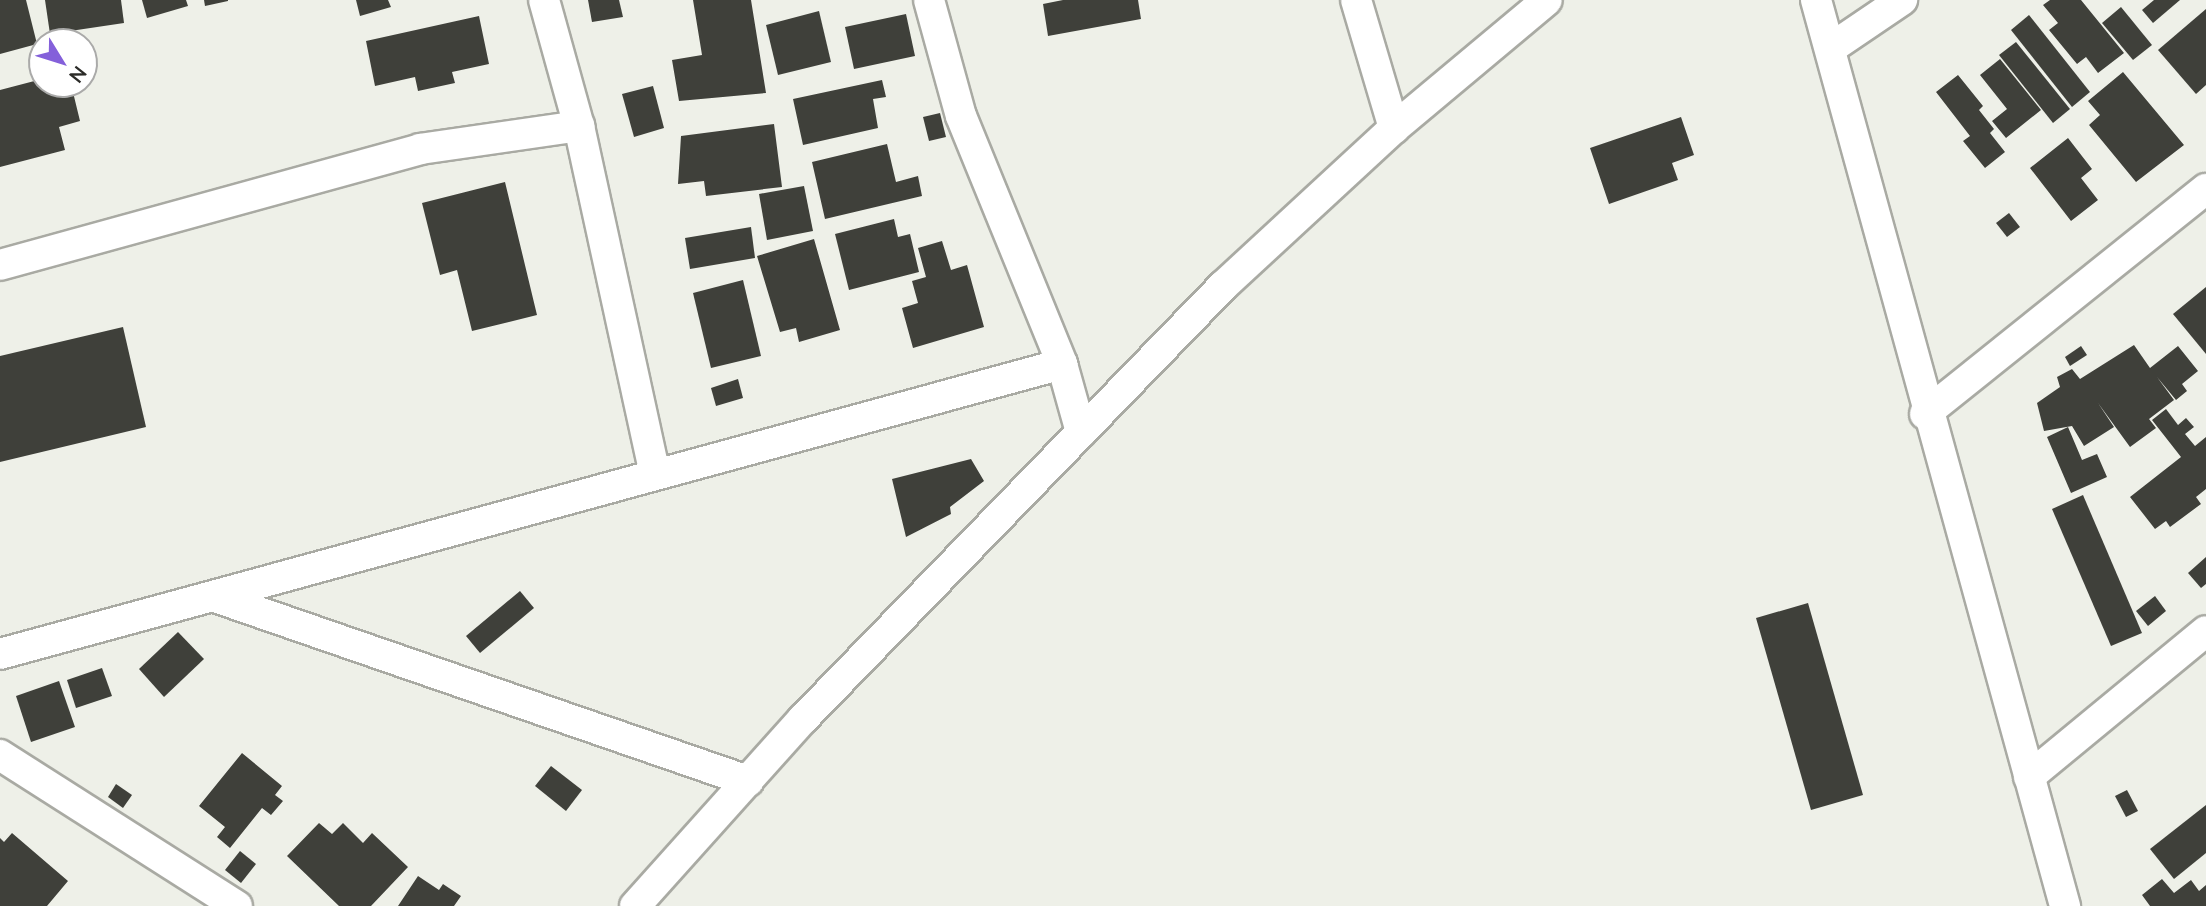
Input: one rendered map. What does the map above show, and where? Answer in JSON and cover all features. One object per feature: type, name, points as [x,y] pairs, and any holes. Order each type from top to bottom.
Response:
[{"type":"street","points":[[544,0],[579,126],[654,474]]},
{"type":"street","points":[[929,0],[961,116],[1062,364],[1081,432]]},
{"type":"street","points":[[1356,0],[1394,128]]},
{"type":"street","points":[[635,906],[748,781],[1223,286],[1394,128],[1547,0]]},
{"type":"street","points":[[1816,0],[1831,47],[1925,414],[2065,906]]},
{"type":"street","points":[[1831,47],[1902,0]]},
{"type":"street","points":[[0,265],[420,149],[579,126]]},
{"type":"street","points":[[1925,414],[2206,189]]},
{"type":"street","points":[[0,654],[218,598],[654,474],[1062,364]]},
{"type":"street","points":[[218,598],[748,781]]},
{"type":"street","points":[[2029,778],[2206,631]]},
{"type":"street","points":[[0,755],[237,906]]},
{"type":"building","points":[[0,0],[26,0],[33,28],[28,28],[28,46],[0,54]]},
{"type":"building","points":[[45,0],[121,0],[124,23],[90,28],[49,28]]},
{"type":"building","points":[[142,0],[186,0],[188,6],[147,18]]},
{"type":"building","points":[[204,0],[228,0],[228,1],[205,6]]},
{"type":"building","points":[[356,0],[388,0],[391,7],[360,16]]},
{"type":"building","points":[[588,0],[619,0],[623,17],[592,22]]},
{"type":"building","points":[[693,0],[751,0],[766,93],[679,101],[672,60],[702,55]]},
{"type":"building","points":[[1063,0],[1138,0],[1141,19],[1048,36],[1043,4]]},
{"type":"building","points":[[2050,0],[2081,0],[2124,53],[2098,73],[2086,57],[2077,64],[2049,30],[2058,23],[2043,5]]},
{"type":"building","points":[[2154,0],[2180,0],[2153,23],[2142,10]]},
{"type":"building","points":[[2121,7],[2152,45],[2133,60],[2102,23]]},
{"type":"building","points":[[2206,9],[2206,85],[2196,94],[2158,50]]},
{"type":"building","points":[[819,11],[831,62],[778,75],[766,25]]},
{"type":"building","points":[[906,14],[915,56],[854,69],[845,27]]},
{"type":"building","points":[[2029,15],[2090,92],[2072,107],[2011,30]]},
{"type":"building","points":[[479,16],[489,64],[452,72],[455,83],[418,91],[415,77],[375,86],[366,41]]},
{"type":"building","points":[[2016,42],[2070,109],[2053,123],[1999,55]]},
{"type":"building","points":[[2000,59],[2041,110],[2006,138],[1992,121],[2007,109],[1980,75]]},
{"type":"building","points":[[2123,72],[2184,145],[2136,182],[2089,125],[2100,115],[2088,101]]},
{"type":"building","points":[[1958,75],[1983,106],[1979,110],[1994,129],[1990,133],[2005,152],[1985,168],[1963,141],[1970,136],[1936,92]]},
{"type":"building","points":[[882,80],[886,97],[873,99],[878,128],[803,145],[793,99]]},
{"type":"building","points":[[28,83],[28,98],[74,98],[80,121],[59,127],[65,150],[0,167],[0,90]]},
{"type":"building","points":[[653,86],[664,128],[634,137],[622,94]]},
{"type":"building","points":[[940,113],[946,137],[929,141],[923,117]]},
{"type":"building","points":[[1681,117],[1694,155],[1672,163],[1678,180],[1609,204],[1590,148]]},
{"type":"building","points":[[774,124],[782,187],[706,196],[704,181],[678,184],[681,136]]},
{"type":"building","points":[[2068,138],[2092,169],[2081,178],[2098,200],[2071,221],[2030,168]]},
{"type":"building","points":[[887,144],[896,182],[918,176],[922,196],[825,219],[812,162]]},
{"type":"building","points":[[505,182],[537,315],[472,331],[457,270],[440,275],[422,203]]},
{"type":"building","points":[[804,186],[813,231],[767,240],[759,194]]},
{"type":"building","points":[[2009,213],[2020,227],[2007,237],[1996,223]]},
{"type":"building","points":[[894,219],[898,237],[910,234],[919,272],[849,290],[835,234]]},
{"type":"building","points":[[751,227],[755,258],[690,269],[685,238]]},
{"type":"building","points":[[814,239],[840,330],[799,342],[796,328],[780,332],[757,256]]},
{"type":"building","points":[[942,241],[951,270],[967,265],[984,327],[913,348],[902,308],[918,303],[912,281],[926,277],[918,248]]},
{"type":"building","points":[[743,280],[761,356],[711,368],[693,293]]},
{"type":"building","points":[[2206,287],[2206,354],[2173,314]]},
{"type":"building","points":[[123,327],[146,427],[0,462],[0,356]]},
{"type":"building","points":[[2134,345],[2150,368],[2178,346],[2198,371],[2182,384],[2187,391],[2176,400],[2157,377],[2174,400],[2149,419],[2156,428],[2130,447],[2098,403],[2114,427],[2084,446],[2072,426],[2044,431],[2037,403],[2060,387],[2057,377],[2072,369],[2080,379]]},
{"type":"building","points":[[2081,346],[2087,355],[2070,366],[2065,357]]},
{"type":"building","points":[[738,379],[743,398],[716,406],[711,388]]},
{"type":"building","points":[[2166,409],[2178,425],[2186,418],[2194,427],[2185,434],[2195,446],[2206,437],[2206,489],[2196,497],[2201,504],[2170,527],[2166,521],[2155,529],[2130,497],[2181,457],[2152,420]]},
{"type":"building","points":[[2068,427],[2082,460],[2097,454],[2107,477],[2071,493],[2047,437]]},
{"type":"building","points":[[971,459],[984,481],[950,507],[951,514],[906,537],[892,479]]},
{"type":"building","points":[[2083,495],[2142,633],[2111,646],[2052,509]]},
{"type":"building","points":[[2206,557],[2206,584],[2201,588],[2188,573]]},
{"type":"building","points":[[520,591],[534,608],[480,653],[466,636]]},
{"type":"building","points":[[2155,596],[2166,611],[2148,626],[2136,611]]},
{"type":"building","points":[[1808,603],[1863,795],[1811,810],[1756,618]]},
{"type":"building","points":[[178,632],[204,659],[164,697],[139,669]]},
{"type":"building","points":[[102,668],[112,696],[76,708],[67,680]]},
{"type":"building","points":[[59,681],[75,727],[31,742],[16,696]]},
{"type":"building","points":[[242,753],[282,786],[275,795],[283,801],[271,815],[262,808],[230,848],[217,837],[225,827],[199,806]]},
{"type":"building","points":[[551,766],[582,790],[566,811],[535,786]]},
{"type":"building","points":[[116,784],[132,795],[123,808],[108,797]]},
{"type":"building","points":[[2127,790],[2138,811],[2126,817],[2115,796]]},
{"type":"building","points":[[2206,805],[2206,853],[2174,879],[2150,849]]},
{"type":"building","points":[[319,823],[332,834],[343,823],[363,843],[372,833],[408,867],[371,906],[339,906],[287,856]]},
{"type":"building","points":[[12,833],[68,881],[47,906],[0,906],[0,838],[4,842]]},
{"type":"building","points":[[240,851],[256,864],[241,883],[225,870]]},
{"type":"building","points":[[418,876],[439,890],[443,884],[461,896],[454,906],[398,906]]},
{"type":"building","points":[[2162,879],[2174,893],[2191,880],[2199,891],[2206,885],[2206,906],[2150,906],[2142,895]]}]
